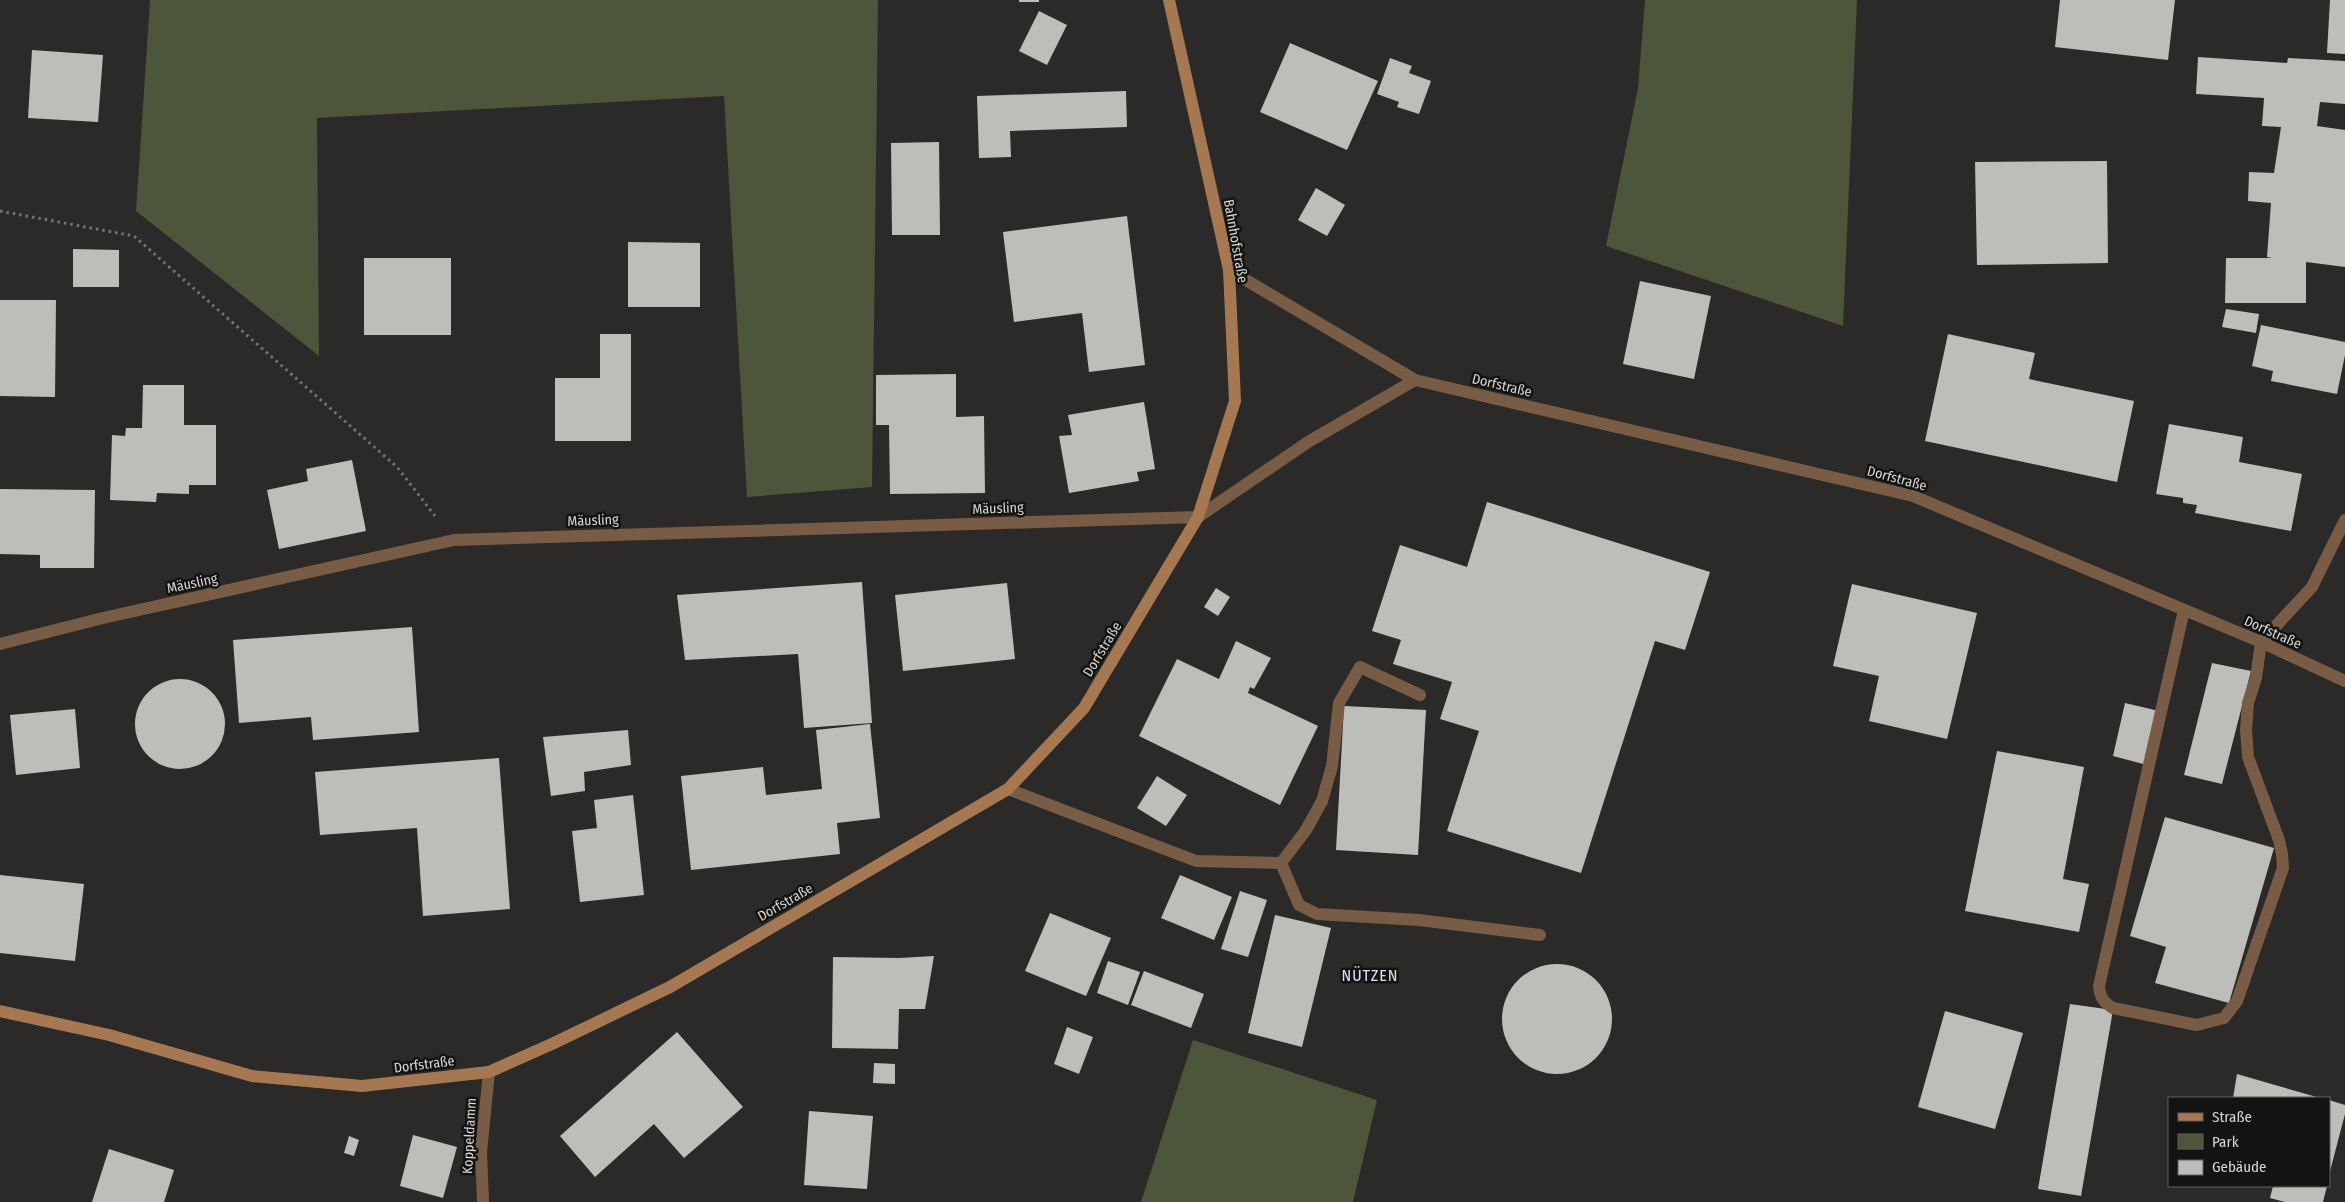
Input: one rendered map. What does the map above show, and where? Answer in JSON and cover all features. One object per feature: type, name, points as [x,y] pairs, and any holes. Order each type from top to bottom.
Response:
[{"type":"street","name":"Bahnhofstraße","points":[[1169,0],[1228,270],[1235,402],[1198,516]]},
{"type":"street","name":"Dorfstraße","points":[[1228,270],[1415,380],[1913,496],[2261,642],[2345,681]]},
{"type":"street","name":"Dorfstraße","points":[[0,1011],[109,1035],[252,1076],[362,1086],[489,1072],[670,987],[1008,789],[1084,708],[1198,516],[1308,442],[1415,380]]},
{"type":"street","name":"Mäusling","points":[[0,644],[103,618],[454,540],[1198,516]]},
{"type":"street","points":[[2184,610],[2099,986],[2100,996],[2106,1004],[2113,1008],[2197,1025],[2224,1018],[2237,1001],[2283,868],[2278,840],[2248,757],[2246,730],[2248,702],[2256,678],[2261,642],[2312,587],[2345,520]]},
{"type":"street","points":[[1281,863],[1306,830],[1322,801],[1332,766],[1339,703],[1360,667],[1420,695]]},
{"type":"street","points":[[1008,789],[1196,861],[1281,863]]},
{"type":"street","points":[[1281,863],[1299,905],[1317,914],[1419,920],[1540,935]]},
{"type":"street","name":"Koppeldamm","points":[[483,1202],[480,1152],[489,1072]]},
{"type":"path","points":[[0,211],[134,236],[397,467],[454,540]]},
{"type":"green space","points":[[150,0],[878,0],[872,487],[747,497],[724,96],[317,118],[319,356],[136,211]]},
{"type":"green space","points":[[1645,0],[1857,0],[1843,326],[1606,246],[1638,88]]},
{"type":"green space","points":[[1193,1040],[1377,1100],[1353,1202],[1141,1202]]},
{"type":"building","points":[[1019,0],[1039,0],[1039,2],[1019,2]]},
{"type":"building","points":[[2060,0],[2175,0],[2168,60],[2055,47]]},
{"type":"building","points":[[2330,0],[2345,0],[2345,54],[2327,53]]},
{"type":"building","points":[[1039,11],[1067,25],[1047,65],[1019,51]]},
{"type":"building","points":[[1290,43],[1378,81],[1347,150],[1260,112]]},
{"type":"building","points":[[32,50],[103,55],[98,122],[28,118]]},
{"type":"building","points":[[2198,57],[2287,63],[2288,58],[2345,61],[2345,104],[2320,102],[2317,126],[2345,130],[2345,267],[2306,262],[2306,303],[2225,303],[2226,258],[2272,258],[2267,257],[2271,203],[2248,201],[2249,172],[2274,173],[2281,127],[2262,126],[2264,98],[2196,94]]},
{"type":"building","points":[[1390,58],[1412,66],[1409,73],[1431,81],[1419,114],[1397,107],[1399,102],[1377,94]]},
{"type":"building","points":[[1126,91],[1127,127],[1010,131],[1011,157],[979,158],[977,96]]},
{"type":"building","points":[[939,142],[940,235],[892,235],[891,143]]},
{"type":"building","points":[[2107,161],[2108,263],[1977,265],[1975,162]]},
{"type":"building","points":[[1316,188],[1345,205],[1327,236],[1298,220]]},
{"type":"building","points":[[1127,216],[1145,365],[1089,372],[1082,313],[1014,322],[1003,232]]},
{"type":"building","points":[[628,242],[700,243],[700,307],[628,307]]},
{"type":"building","points":[[73,249],[119,250],[119,287],[73,287]]},
{"type":"building","points":[[364,258],[451,258],[451,335],[364,335]]},
{"type":"building","points":[[1640,281],[1711,296],[1694,379],[1623,364]]},
{"type":"building","points":[[0,300],[56,300],[55,397],[0,396]]},
{"type":"building","points":[[2226,309],[2259,314],[2256,333],[2222,327]]},
{"type":"building","points":[[2261,325],[2345,342],[2345,355],[2337,394],[2271,381],[2273,371],[2252,366]]},
{"type":"building","points":[[600,334],[631,334],[631,441],[555,441],[555,378],[600,378]]},
{"type":"building","points":[[1948,334],[2035,353],[2029,379],[2134,401],[2117,482],[1925,441]]},
{"type":"building","points":[[956,374],[956,417],[984,416],[985,493],[890,494],[889,425],[876,425],[876,375]]},
{"type":"building","points":[[143,385],[184,385],[184,425],[216,425],[216,485],[189,485],[189,494],[157,493],[156,502],[110,500],[112,435],[125,436],[126,428],[142,428]]},
{"type":"building","points":[[1144,402],[1155,469],[1137,472],[1139,481],[1069,493],[1059,436],[1072,435],[1068,415]]},
{"type":"building","points":[[2169,424],[2243,437],[2239,462],[2302,474],[2291,531],[2195,513],[2197,505],[2183,503],[2183,498],[2156,494]]},
{"type":"building","points":[[352,460],[366,531],[279,549],[267,490],[308,481],[306,469]]},
{"type":"building","points":[[0,489],[95,490],[94,568],[40,568],[40,555],[0,554]]},
{"type":"building","points":[[1487,502],[1710,572],[1685,650],[1655,641],[1581,873],[1447,831],[1479,731],[1440,719],[1452,682],[1393,664],[1401,640],[1372,631],[1400,545],[1467,567]]},
{"type":"building","points":[[862,582],[872,723],[804,728],[798,654],[685,660],[677,595]]},
{"type":"building","points":[[1007,583],[1015,659],[903,671],[895,595]]},
{"type":"building","points":[[1852,584],[1977,613],[1947,739],[1869,721],[1879,676],[1833,666]]},
{"type":"building","points":[[1216,588],[1230,597],[1218,616],[1204,607]]},
{"type":"building","points":[[412,627],[419,732],[313,740],[311,717],[239,723],[233,640]]},
{"type":"building","points":[[1236,641],[1271,658],[1254,689],[1250,687],[1248,693],[1318,726],[1280,805],[1139,736],[1177,659],[1219,679]]},
{"type":"building","points":[[2212,663],[2251,671],[2222,784],[2184,775]]},
{"type":"building","points":[[180,679],[197,683],[212,692],[221,707],[225,724],[221,741],[212,756],[197,765],[180,769],[163,765],[148,756],[139,741],[135,724],[139,707],[148,692],[163,683]]},
{"type":"building","points":[[2125,703],[2159,711],[2147,765],[2113,756]]},
{"type":"building","points":[[1344,706],[1426,710],[1418,855],[1336,850]]},
{"type":"building","points":[[75,709],[80,768],[16,775],[10,715]]},
{"type":"building","points":[[870,724],[880,818],[837,823],[840,854],[691,870],[681,776],[763,767],[766,795],[822,789],[816,730]]},
{"type":"building","points":[[628,730],[631,765],[584,772],[585,791],[551,796],[543,737]]},
{"type":"building","points":[[1997,751],[2084,767],[2063,879],[2089,884],[2079,932],[1965,911]]},
{"type":"building","points":[[499,758],[510,909],[423,916],[417,828],[320,835],[315,772]]},
{"type":"building","points":[[1157,776],[1187,795],[1166,826],[1137,808]]},
{"type":"building","points":[[633,795],[644,895],[580,902],[572,831],[597,828],[594,800]]},
{"type":"building","points":[[2165,817],[2274,848],[2229,1003],[2155,983],[2166,947],[2130,936]]},
{"type":"building","points":[[0,875],[84,884],[75,961],[0,953]]},
{"type":"building","points":[[1180,875],[1232,897],[1214,940],[1161,918]]},
{"type":"building","points":[[1240,891],[1267,900],[1248,957],[1221,949]]},
{"type":"building","points":[[1050,913],[1111,938],[1086,996],[1025,971]]},
{"type":"building","points":[[1275,915],[1331,928],[1302,1047],[1248,1033]]},
{"type":"building","points":[[934,956],[925,1009],[899,1009],[898,1049],[832,1048],[833,957],[899,958]]},
{"type":"building","points":[[1108,961],[1140,972],[1128,1005],[1097,993]]},
{"type":"building","points":[[1557,964],[1578,968],[1596,980],[1608,998],[1612,1019],[1608,1040],[1596,1058],[1578,1070],[1557,1074],[1536,1070],[1518,1058],[1506,1040],[1502,1019],[1506,998],[1518,980],[1536,968]]},
{"type":"building","points":[[1144,971],[1204,994],[1191,1028],[1131,1005]]},
{"type":"building","points":[[2070,1004],[2113,1010],[2081,1196],[2038,1189]]},
{"type":"building","points":[[1945,1011],[2023,1033],[1995,1129],[1918,1107]]},
{"type":"building","points":[[1067,1027],[1093,1037],[1079,1074],[1054,1064]]},
{"type":"building","points":[[677,1032],[743,1107],[684,1158],[654,1124],[595,1177],[560,1136]]},
{"type":"building","points":[[874,1063],[895,1064],[895,1084],[873,1083]]},
{"type":"building","points":[[2237,1074],[2317,1097],[2233,1097]]},
{"type":"building","points":[[2330,1100],[2345,1105],[2345,1114],[2330,1171]]},
{"type":"building","points":[[809,1111],[873,1116],[867,1189],[804,1185]]},
{"type":"building","points":[[413,1135],[457,1147],[443,1198],[400,1186]]},
{"type":"building","points":[[349,1136],[359,1140],[354,1156],[344,1153]]},
{"type":"building","points":[[109,1149],[174,1170],[164,1202],[92,1202]]},
{"type":"building","points":[[2273,1187],[2327,1187],[2323,1202],[2285,1202],[2270,1198]]},
{"type":"district","name":"NÜTZEN","points":[[1370,975]]}]
